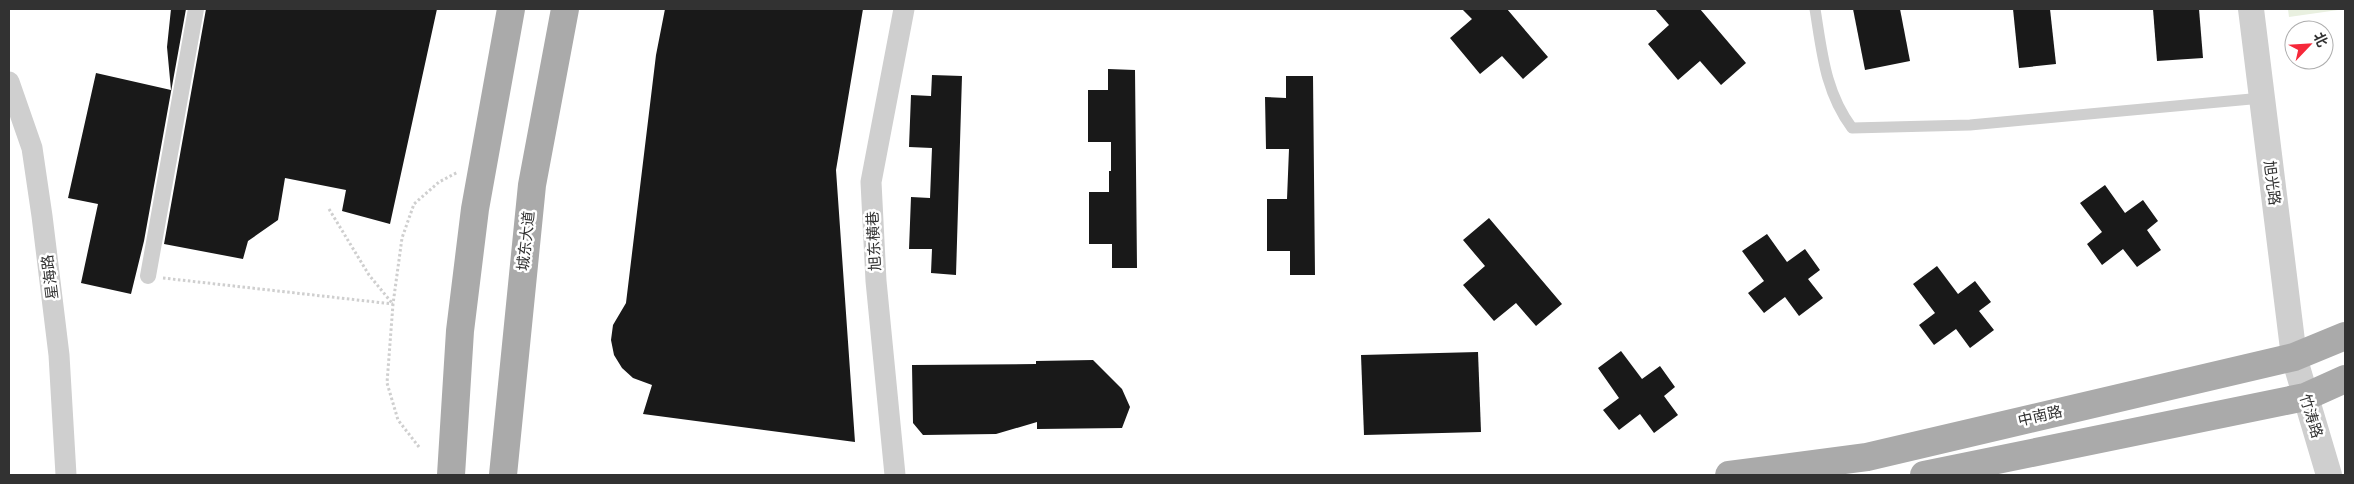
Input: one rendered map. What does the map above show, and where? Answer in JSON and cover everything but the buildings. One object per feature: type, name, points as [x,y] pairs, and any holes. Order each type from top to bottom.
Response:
[{"type":"main road","points":[[451,475],[460,331],[475,209],[512,9]]},
{"type":"main road","name":"城东大道","points":[[503,475],[532,185],[565,9]]},
{"type":"main road","name":"中南路","points":[[1730,475],[1867,457],[2294,357],[2345,336]]},
{"type":"main road","points":[[1924,475],[2304,397],[2345,379]]},
{"type":"street","points":[[148,276],[196,9]]},
{"type":"street","name":"旭东横巷","points":[[896,475],[876,281],[871,182],[904,9]]},
{"type":"street","name":"旭光路","points":[[2251,9],[2294,357]]},
{"type":"street","name":"星海路","points":[[9,82],[32,148],[41,206],[59,355],[66,475]]},
{"type":"street","name":"竹涛路","points":[[2294,357],[2304,397],[2329,475]]},
{"type":"lane","points":[[1815,9],[1825,71],[1839,110],[1852,128],[1970,125],[2262,98]]},
{"type":"path","points":[[419,447],[398,420],[387,383],[393,304],[402,238],[414,204],[439,182],[484,157]]},
{"type":"path","points":[[329,209],[369,275],[393,304]]},
{"type":"path","points":[[148,276],[393,304]]},
{"type":"green space","points":[[2288,9],[2345,9],[2289,17]]}]
